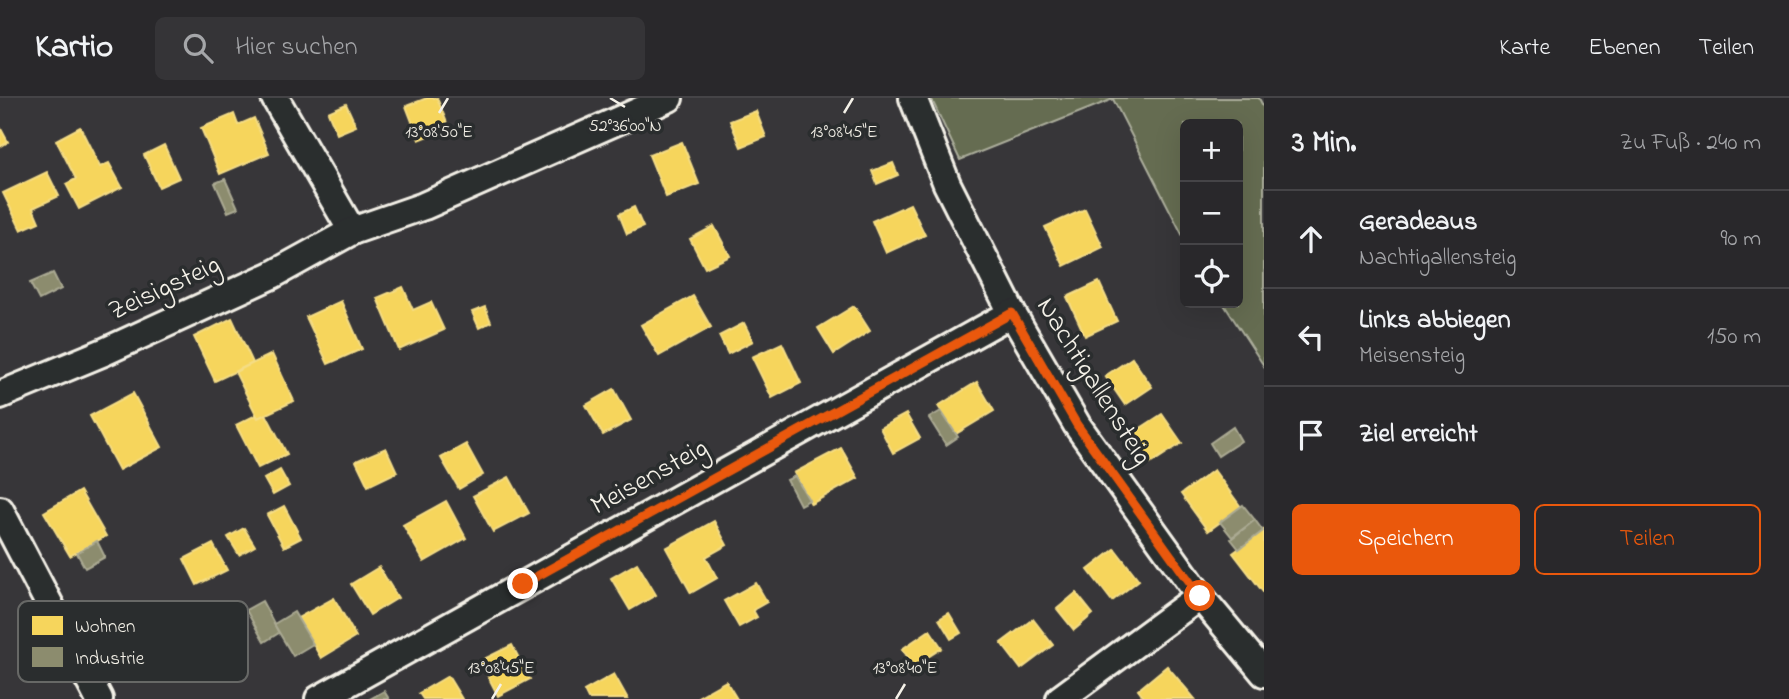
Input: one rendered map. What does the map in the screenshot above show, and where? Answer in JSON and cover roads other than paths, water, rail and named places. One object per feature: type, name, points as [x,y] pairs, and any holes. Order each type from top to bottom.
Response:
[{"type":"street","points":[[275,98],[352,231]]},
{"type":"street","name":"Zeisigsteig","points":[[0,395],[104,352],[272,275],[352,231],[424,206],[668,98]]},
{"type":"street","name":"Nachtigallensteig","points":[[913,98],[947,184],[1012,313],[1077,425],[1200,596],[1264,673]]},
{"type":"street","name":"Meisensteig","points":[[318,699],[1012,313]]},
{"type":"street","points":[[0,510],[48,601]]},
{"type":"street","points":[[1060,699],[1200,596]]},
{"type":"street","points":[[90,682],[99,699]]}]
